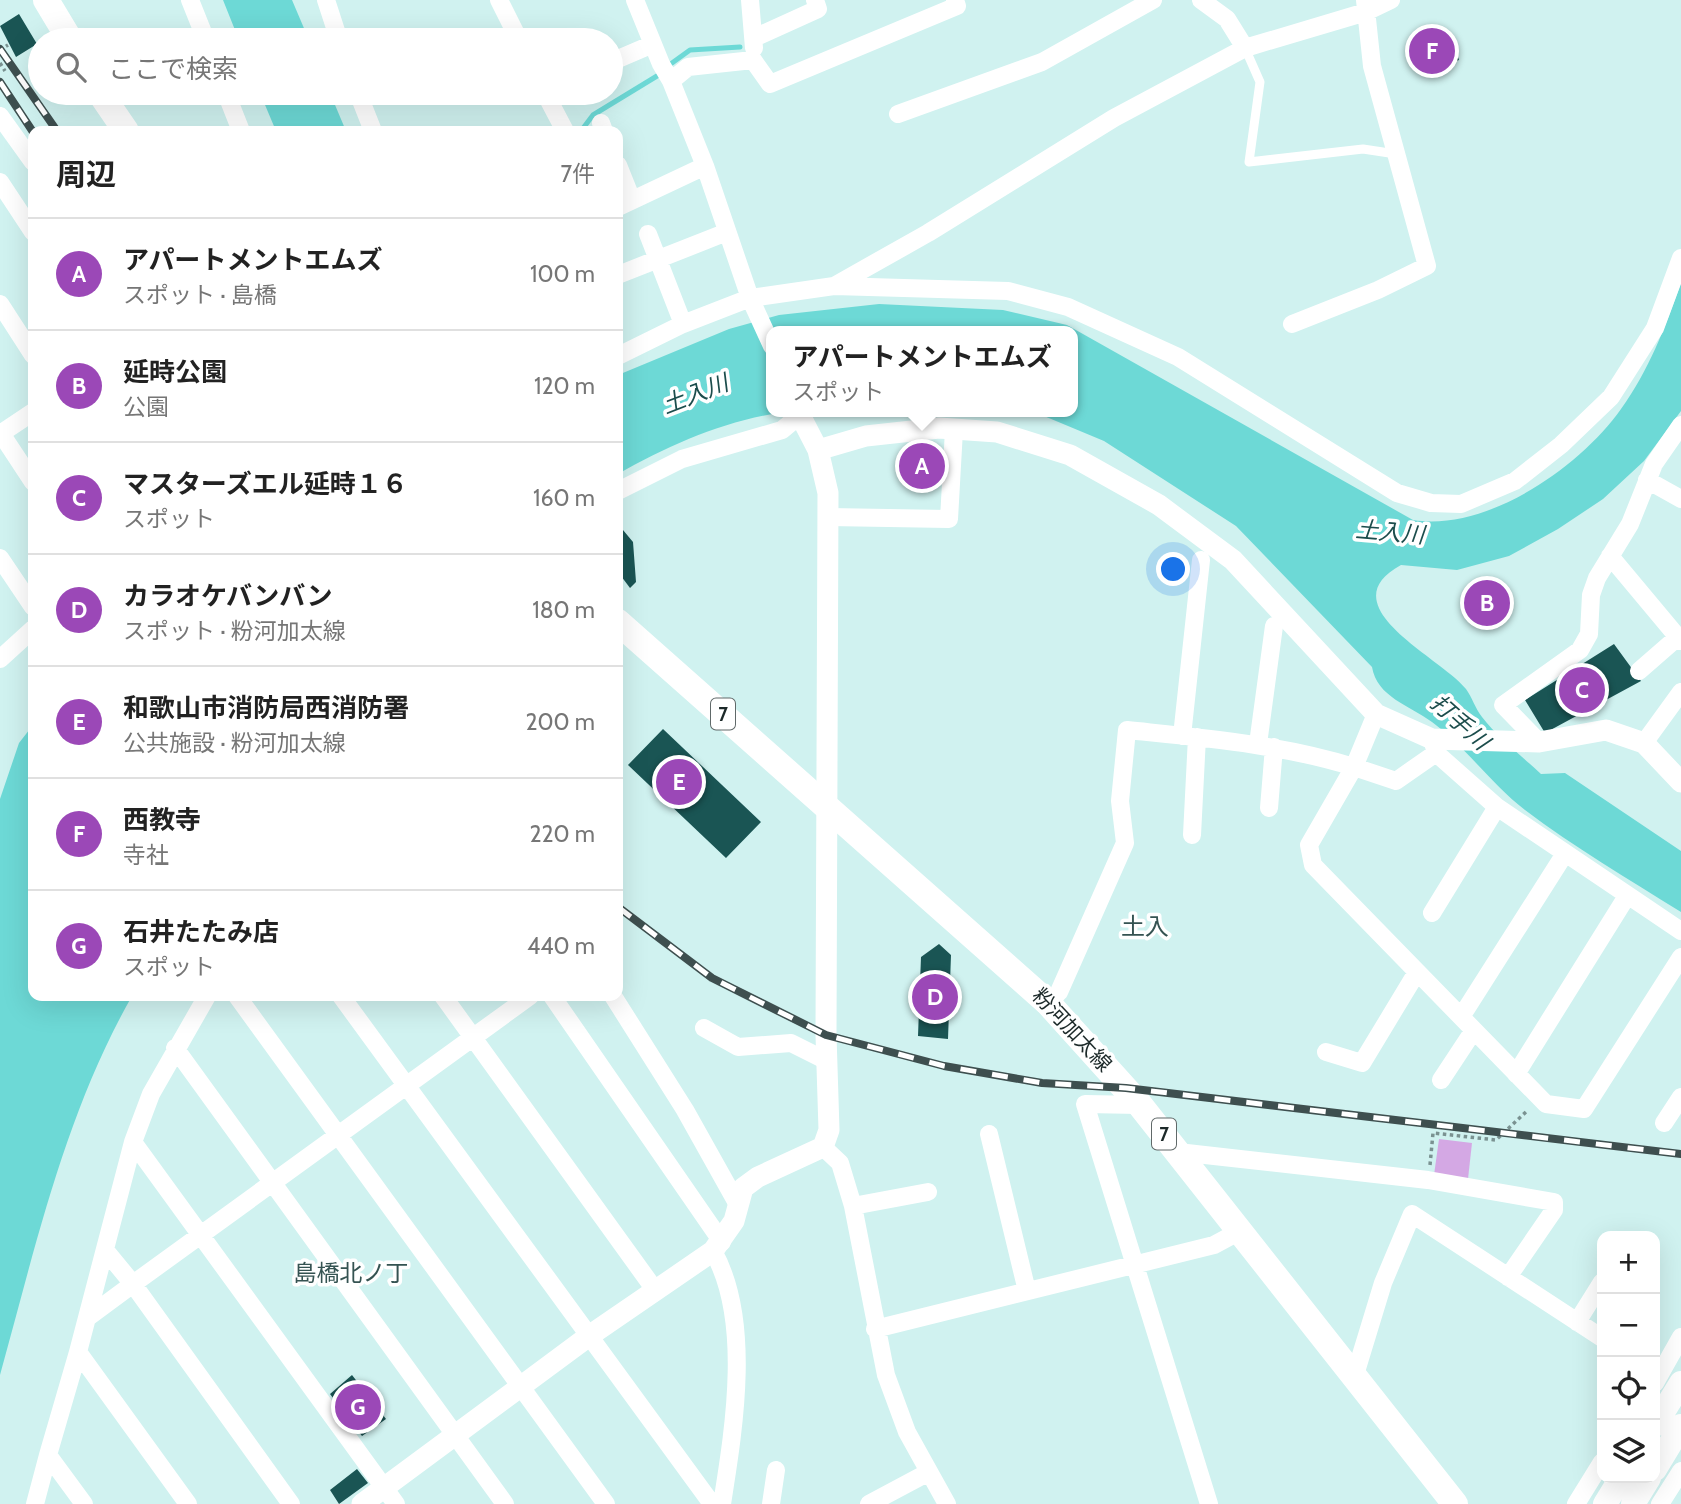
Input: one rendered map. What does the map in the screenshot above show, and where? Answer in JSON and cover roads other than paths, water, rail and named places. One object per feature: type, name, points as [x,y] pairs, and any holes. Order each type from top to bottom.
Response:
[{"type":"main road","points":[[46,0],[63,28]]},
{"type":"main road","points":[[108,105],[123,126]]},
{"type":"main road","name":"粉河加太線","points":[[623,626],[1048,1003],[1140,1105],[1455,1504]]},
{"type":"main road","points":[[1656,1420],[1666,1379]]},
{"type":"main road","points":[[1660,1461],[1681,1426]]},
{"type":"main road","points":[[1605,1504],[1618,1483]]},
{"type":"main road","points":[[1633,1504],[1646,1483]]},
{"type":"street","points":[[190,0],[201,28]]},
{"type":"street","points":[[326,0],[336,28]]},
{"type":"street","points":[[499,0],[513,28]]},
{"type":"street","points":[[635,0],[705,166],[753,304],[766,333]]},
{"type":"street","points":[[750,0],[756,37],[753,60],[770,84],[957,6],[955,0]]},
{"type":"street","points":[[756,37],[818,9],[815,0]]},
{"type":"street","points":[[898,114],[1042,62],[1153,0]]},
{"type":"street","points":[[1201,0],[1227,19],[1245,48]]},
{"type":"street","points":[[834,286],[928,233],[1114,118],[1245,48],[1365,6],[1391,0]]},
{"type":"street","points":[[1292,324],[1378,290],[1427,266],[1372,66],[1365,6]]},
{"type":"street","points":[[623,57],[653,44]]},
{"type":"street","points":[[671,81],[688,67],[753,60]]},
{"type":"street","points":[[231,105],[239,126]]},
{"type":"street","points":[[363,105],[371,126]]},
{"type":"street","points":[[551,105],[562,126]]},
{"type":"street","points":[[0,116],[28,155]]},
{"type":"street","points":[[625,203],[705,166]]},
{"type":"street","points":[[0,182],[28,224]]},
{"type":"street","points":[[623,273],[727,232]]},
{"type":"street","points":[[648,234],[683,324]]},
{"type":"street","points":[[623,354],[683,324],[753,304],[834,286],[1008,291],[1068,307],[1178,357],[1397,493],[1431,503],[1461,504],[1515,481],[1561,445],[1611,397],[1655,328],[1681,258]]},
{"type":"street","points":[[0,304],[28,347]]},
{"type":"street","points":[[28,415],[0,433],[28,475]]},
{"type":"street","points":[[623,488],[682,459],[782,430],[796,417]]},
{"type":"street","points":[[362,1504],[390,1496],[455,1434],[717,1246],[734,1221],[743,1188],[758,1177],[822,1147],[829,1130],[828,493],[818,450],[802,417]]},
{"type":"street","points":[[1539,742],[1503,705],[1580,650],[1589,634],[1591,595],[1609,556],[1630,524],[1654,464],[1681,425]]},
{"type":"street","points":[[818,450],[866,436],[939,428],[998,432],[1070,455],[1159,505],[1233,560],[1376,714],[1438,744],[1497,807],[1564,855],[1681,931]]},
{"type":"street","points":[[828,517],[949,519],[954,430]]},
{"type":"street","points":[[1647,480],[1681,499]]},
{"type":"street","points":[[1609,556],[1679,639],[1639,671]]},
{"type":"street","points":[[0,558],[28,600]]},
{"type":"street","points":[[1192,835],[1190,737],[1201,560]]},
{"type":"street","points":[[1269,808],[1266,745],[1274,626]]},
{"type":"street","points":[[0,659],[28,634]]},
{"type":"street","points":[[1644,743],[1681,692]]},
{"type":"street","points":[[1376,714],[1354,766],[1309,845],[1313,865],[1546,1104],[1584,1109],[1681,957]]},
{"type":"street","points":[[1048,1003],[1059,992],[1125,843],[1120,802],[1128,730],[1305,751],[1396,781],[1438,744],[1539,742],[1606,730],[1644,743],[1681,782]]},
{"type":"street","points":[[1432,913],[1497,807]]},
{"type":"street","points":[[1441,1080],[1468,1024],[1564,855]]},
{"type":"street","points":[[1516,1074],[1627,896]]},
{"type":"street","points":[[1326,1052],[1362,1063],[1417,972]]},
{"type":"street","points":[[35,1504],[133,1142],[151,1094],[204,1001]]},
{"type":"street","points":[[241,1001],[606,1504]]},
{"type":"street","points":[[345,1001],[712,1504]]},
{"type":"street","points":[[447,1001],[655,1290]]},
{"type":"street","points":[[87,1318],[523,1001]]},
{"type":"street","points":[[555,1001],[717,1246],[731,1292],[738,1344],[722,1504]]},
{"type":"street","points":[[616,1001],[685,1110],[737,1203]]},
{"type":"street","points":[[704,1028],[738,1047],[791,1043],[827,1061]]},
{"type":"street","points":[[175,1048],[505,1504]]},
{"type":"street","points":[[1664,1123],[1681,1097]]},
{"type":"street","points":[[1140,1105],[1086,1104],[1209,1504]]},
{"type":"street","points":[[989,1134],[1027,1291]]},
{"type":"street","points":[[133,1142],[390,1496]]},
{"type":"street","points":[[822,1147],[840,1163],[853,1206],[886,1375],[906,1432],[947,1504]]},
{"type":"street","points":[[1178,1152],[1428,1180],[1554,1202],[1554,1210],[1508,1277]]},
{"type":"street","points":[[853,1206],[928,1192]]},
{"type":"street","points":[[1354,1378],[1382,1283],[1412,1214],[1597,1335]]},
{"type":"street","points":[[875,1329],[1214,1245],[1240,1231]]},
{"type":"street","points":[[105,1250],[133,1284],[291,1504]]},
{"type":"street","points":[[1577,1322],[1597,1290]]},
{"type":"street","points":[[1666,1379],[1681,1337]]},
{"type":"street","points":[[78,1352],[188,1504]]},
{"type":"street","points":[[47,1455],[84,1504]]},
{"type":"street","points":[[771,1504],[776,1470]]},
{"type":"street","points":[[1576,1504],[1597,1470]]},
{"type":"street","points":[[1660,1504],[1681,1471]]},
{"type":"street","points":[[869,1504],[929,1472]]},
{"type":"lane","points":[[1245,48],[1259,82],[1249,162],[1363,149],[1396,154]]},
{"type":"water","points":[[223,0],[292,0],[304,28],[234,28]]},
{"type":"water","points":[[265,105],[335,105],[344,126],[274,126]]},
{"type":"water","points":[[1681,283],[1681,411],[1644,461],[1603,499],[1558,529],[1509,556],[1457,570],[1401,565],[1381,581],[1376,597],[1382,614],[1396,631],[1453,676],[1466,689],[1488,725],[1541,774],[1565,773],[1681,851],[1681,912],[1582,850],[1525,810],[1444,732],[1387,693],[1380,686],[1372,667],[1236,526],[1104,441],[1046,417],[1078,417],[1078,331],[1413,520],[1442,521],[1471,516],[1501,505],[1557,473],[1582,452],[1603,431],[1631,394],[1662,332]]},
{"type":"water","name":"土入川","points":[[879,304],[1003,310],[1067,325],[766,326],[766,415],[698,435],[623,471],[623,373],[729,329],[779,315]]},
{"type":"water","points":[[28,731],[28,1001],[129,1001],[88,1087],[70,1133],[40,1229],[0,1375],[0,799],[19,743]]},
{"type":"waterway","points":[[672,63],[690,50],[740,47]]},
{"type":"waterway","points":[[623,97],[657,76]]},
{"type":"waterway","points":[[585,126],[593,115],[609,105]]},
{"type":"railway","points":[[0,49],[28,89]]},
{"type":"railway","points":[[0,82],[29,126]]},
{"type":"railway","points":[[39,105],[54,126]]},
{"type":"railway","points":[[623,911],[712,978],[826,1035],[944,1066],[1042,1083],[1126,1088],[1681,1154]]},
{"type":"place","name":"西教寺","points":[[1432,51]]},
{"type":"place","name":"アパートメントエムズ","points":[[922,466]]},
{"type":"place","name":"延時公園","points":[[1487,603]]},
{"type":"place","name":"マスターズエル延時１６","points":[[1582,690]]},
{"type":"place","name":"和歌山市消防局西消防署","points":[[679,782]]},
{"type":"place","name":"カラオケバンバン","points":[[935,997]]},
{"type":"place","name":"石井たたみ店","points":[[358,1407]]},
{"type":"district","name":"土入","points":[[1145,927]]},
{"type":"district","name":"島橋北ノ丁","points":[[351,1273]]},
{"type":"water label","name":"打手川","points":[[1460,722]]}]
